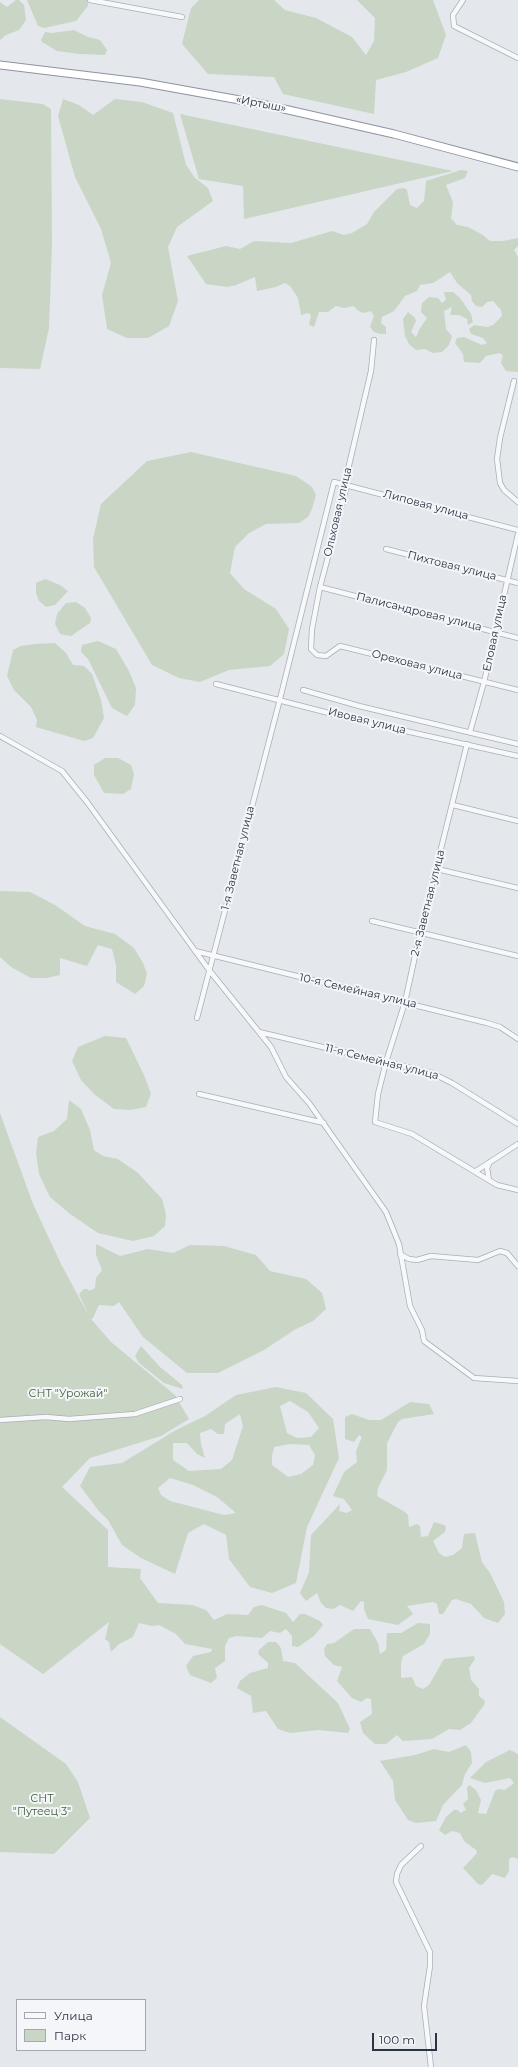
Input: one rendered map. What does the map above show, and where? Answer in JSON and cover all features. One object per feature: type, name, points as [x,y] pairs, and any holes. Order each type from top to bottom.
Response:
[{"type":"highway","name":"«Иртыш»","points":[[0,65],[140,82],[255,102],[394,134],[518,167]]},
{"type":"street","points":[[90,0],[182,17]]},
{"type":"street","points":[[463,0],[453,15],[454,26],[518,58]]},
{"type":"street","name":"Ольховая улица","points":[[340,646],[326,656],[317,655],[311,649],[312,629],[320,587],[347,485],[346,478],[371,371],[374,340]]},
{"type":"street","points":[[514,381],[500,438],[497,459],[500,483],[504,490],[518,502]]},
{"type":"street","name":"Липовая улица","points":[[334,482],[518,530]]},
{"type":"street","name":"1-я Заветная улица","points":[[197,1018],[280,699],[334,482]]},
{"type":"street","name":"Еловая улица","points":[[470,732],[484,682],[506,580],[518,534]]},
{"type":"street","name":"Пихтовая улица","points":[[386,549],[518,583]]},
{"type":"street","name":"Палисандровая улица","points":[[320,587],[518,638]]},
{"type":"street","name":"Ореховая улица","points":[[340,646],[518,690]]},
{"type":"street","name":"Ивовая улица","points":[[216,684],[280,699],[356,720],[518,756]]},
{"type":"street","name":"Ивовая улица","points":[[303,690],[359,706],[518,744]]},
{"type":"street","points":[[0,736],[62,771],[88,802],[209,970],[271,1047],[286,1077],[324,1123],[386,1212],[399,1244],[410,1306],[422,1330],[424,1341],[474,1378],[518,1382]]},
{"type":"street","name":"2-я Заветная улица","points":[[467,744],[404,1002],[378,1094],[375,1122],[412,1134],[476,1171]]},
{"type":"street","points":[[453,805],[518,821]]},
{"type":"street","points":[[436,869],[518,888]]},
{"type":"street","points":[[372,921],[518,956]]},
{"type":"street","name":"10-я Семейная улица","points":[[195,951],[213,957],[494,1024],[518,1039]]},
{"type":"street","name":"11-я Семейная улица","points":[[259,1032],[432,1073],[446,1079],[518,1124]]},
{"type":"street","points":[[199,1094],[324,1123]]},
{"type":"street","points":[[518,1144],[476,1171],[497,1185],[518,1190]]},
{"type":"street","points":[[489,1180],[487,1173],[490,1162]]},
{"type":"street","points":[[400,1254],[417,1260],[431,1256],[478,1260],[500,1251],[507,1253],[518,1266]]},
{"type":"street","points":[[0,1420],[46,1417],[69,1419],[135,1414],[180,1399]]},
{"type":"street","points":[[421,1846],[401,1865],[397,1874],[396,1882],[430,1952],[430,1966],[424,2006],[431,2067]]},
{"type":"green space","points":[[16,0],[19,0],[24,5],[26,20],[19,30],[6,35],[0,40],[0,2],[7,7]]},
{"type":"green space","points":[[27,0],[88,0],[88,6],[76,21],[44,28],[38,26]]},
{"type":"green space","points":[[199,0],[274,0],[285,10],[316,18],[352,37],[366,55],[374,41],[375,18],[357,0],[433,0],[446,35],[438,58],[406,72],[376,80],[374,114],[283,94],[274,77],[208,74],[182,44],[191,8]]},
{"type":"green space","points":[[74,30],[88,37],[100,40],[107,50],[105,55],[57,51],[41,40],[45,32],[52,33]]},
{"type":"green space","points":[[0,99],[43,104],[51,109],[52,244],[49,328],[40,369],[0,368]]},
{"type":"green space","points":[[63,99],[79,105],[93,115],[115,99],[142,102],[173,113],[186,165],[195,178],[208,188],[213,201],[177,227],[168,247],[178,301],[169,326],[148,338],[127,338],[107,329],[102,295],[111,263],[101,229],[75,177],[58,116]]},
{"type":"green space","points":[[180,114],[453,171],[244,219],[243,186],[199,179]]},
{"type":"green space","points":[[461,170],[468,171],[465,178],[446,185],[453,202],[451,218],[457,225],[468,227],[483,235],[490,241],[503,241],[518,238],[518,246],[514,250],[518,257],[518,372],[506,371],[501,363],[503,356],[500,353],[486,356],[480,363],[464,362],[463,354],[455,343],[457,338],[464,337],[482,345],[487,343],[483,338],[471,334],[469,329],[474,325],[487,327],[493,325],[502,316],[501,310],[493,301],[487,302],[482,307],[476,306],[472,301],[471,295],[457,283],[450,272],[433,283],[420,285],[417,291],[405,296],[394,311],[382,317],[381,323],[386,327],[386,334],[380,334],[374,332],[370,327],[374,316],[371,311],[364,313],[353,306],[344,308],[336,306],[328,312],[319,312],[314,327],[309,325],[311,315],[308,313],[301,315],[298,298],[290,286],[285,283],[276,287],[257,291],[255,277],[227,287],[206,284],[187,256],[226,246],[240,249],[254,241],[291,243],[332,231],[344,235],[352,233],[367,224],[374,212],[397,189],[404,188],[407,190],[410,205],[417,208],[424,201],[426,181]]},
{"type":"green space","points":[[444,292],[453,292],[460,298],[471,314],[473,322],[468,325],[467,319],[459,315],[450,315],[452,307],[444,311],[446,329],[452,336],[449,345],[442,352],[433,353],[425,349],[416,350],[409,344],[405,336],[403,319],[408,312],[415,318],[416,321],[411,332],[416,337],[427,318],[421,312],[422,303],[429,297],[438,298],[442,303],[446,300]]},
{"type":"green space","points":[[191,452],[296,476],[312,487],[316,495],[308,517],[299,523],[266,524],[249,533],[235,547],[230,573],[244,589],[276,609],[289,629],[284,654],[270,666],[229,670],[200,682],[179,678],[152,665],[94,567],[93,539],[101,504],[147,461]]},
{"type":"green space","points":[[45,579],[60,585],[68,591],[55,605],[46,607],[39,601],[36,593],[36,583]]},
{"type":"green space","points":[[76,602],[85,608],[91,618],[90,623],[71,636],[60,634],[55,624],[57,614],[66,603]]},
{"type":"green space","points":[[98,641],[116,649],[129,671],[136,688],[135,705],[127,716],[112,708],[88,659],[81,652],[82,645]]},
{"type":"green space","points":[[55,643],[66,653],[73,665],[84,666],[92,674],[101,700],[104,718],[93,738],[84,741],[36,727],[37,720],[31,707],[14,690],[7,676],[13,650],[21,646]]},
{"type":"green space","points":[[105,758],[118,758],[131,765],[134,774],[131,789],[123,794],[104,793],[94,775],[94,765]]},
{"type":"green space","points":[[0,891],[30,892],[55,905],[85,926],[115,934],[134,948],[143,963],[147,974],[144,986],[135,994],[116,982],[116,965],[112,949],[98,945],[87,966],[60,958],[60,975],[47,978],[31,978],[11,967],[0,957]]},
{"type":"green space","points":[[105,1036],[126,1038],[144,1075],[151,1094],[146,1107],[130,1110],[114,1109],[94,1094],[81,1080],[72,1061],[78,1047]]},
{"type":"green space","points":[[69,1100],[81,1109],[90,1130],[94,1150],[103,1156],[118,1159],[138,1173],[162,1199],[166,1214],[165,1226],[154,1236],[133,1241],[98,1233],[70,1214],[50,1197],[39,1174],[36,1153],[38,1137],[54,1131],[67,1119]]},
{"type":"green space","name":"СНТ \"Урожай\"","points":[[0,1113],[33,1204],[61,1264],[89,1316],[79,1294],[84,1289],[88,1289],[89,1291],[95,1288],[96,1278],[102,1270],[96,1255],[96,1244],[120,1256],[148,1249],[173,1253],[190,1245],[224,1246],[256,1255],[270,1271],[306,1279],[322,1293],[326,1309],[313,1321],[296,1329],[264,1350],[218,1373],[187,1373],[143,1337],[119,1302],[114,1306],[99,1305],[93,1318],[91,1319],[111,1342],[175,1395],[189,1419],[161,1436],[90,1458],[62,1487],[108,1530],[108,1567],[141,1569],[140,1578],[158,1603],[192,1605],[206,1610],[214,1620],[227,1614],[248,1615],[254,1607],[262,1605],[286,1613],[293,1622],[300,1614],[305,1614],[320,1621],[323,1625],[314,1636],[298,1647],[292,1646],[292,1636],[286,1629],[280,1633],[270,1631],[262,1638],[237,1636],[229,1638],[225,1646],[225,1661],[215,1668],[217,1678],[211,1683],[190,1675],[186,1666],[193,1656],[211,1652],[212,1649],[185,1644],[176,1634],[159,1625],[152,1626],[139,1623],[133,1637],[119,1644],[111,1652],[109,1642],[105,1639],[109,1622],[43,1674],[0,1644]]},
{"type":"green space","points":[[141,1346],[160,1367],[182,1385],[183,1389],[164,1383],[139,1363],[135,1356]]},
{"type":"green space","points":[[276,1387],[306,1393],[333,1419],[339,1458],[307,1527],[296,1583],[272,1593],[250,1587],[229,1559],[226,1535],[204,1524],[188,1533],[175,1574],[141,1558],[122,1545],[108,1520],[98,1510],[80,1486],[90,1467],[122,1463],[176,1430],[205,1416],[236,1395]],"holes":[[[290,1401],[308,1412],[319,1428],[311,1437],[297,1438],[287,1433],[280,1406]],[[240,1414],[243,1426],[232,1460],[221,1469],[189,1471],[173,1460],[173,1443],[187,1443],[197,1454],[205,1458],[200,1433],[211,1429],[218,1434],[224,1434],[225,1424]],[[290,1444],[309,1445],[315,1455],[313,1465],[301,1474],[288,1477],[272,1465],[274,1447]],[[170,1478],[193,1485],[217,1497],[236,1513],[224,1515],[170,1501],[161,1495],[158,1488]]]},
{"type":"green space","points":[[410,1402],[429,1404],[434,1414],[402,1419],[398,1422],[387,1443],[387,1470],[378,1488],[377,1496],[405,1512],[408,1515],[409,1527],[417,1524],[420,1526],[421,1537],[428,1536],[434,1522],[444,1525],[446,1527],[445,1532],[433,1541],[439,1553],[445,1557],[453,1555],[462,1548],[464,1534],[475,1533],[482,1562],[490,1573],[504,1602],[505,1614],[498,1623],[484,1618],[471,1604],[456,1599],[452,1600],[443,1614],[439,1614],[437,1604],[433,1602],[407,1606],[413,1614],[398,1625],[368,1619],[364,1609],[364,1602],[361,1601],[353,1611],[340,1605],[333,1609],[326,1608],[321,1603],[317,1593],[306,1601],[300,1593],[309,1572],[311,1535],[340,1504],[339,1511],[347,1513],[352,1510],[344,1499],[333,1496],[344,1472],[357,1462],[356,1451],[362,1437],[359,1435],[354,1442],[345,1439],[345,1417],[352,1414],[369,1420],[381,1420]]},
{"type":"green space","points":[[418,1623],[430,1624],[430,1634],[424,1644],[403,1656],[401,1663],[401,1678],[412,1677],[416,1686],[423,1689],[429,1685],[444,1659],[474,1656],[475,1659],[469,1668],[471,1680],[479,1689],[479,1696],[485,1701],[484,1705],[471,1723],[460,1730],[449,1729],[432,1739],[403,1741],[397,1735],[386,1744],[375,1744],[363,1733],[360,1722],[372,1714],[371,1699],[367,1698],[361,1702],[352,1698],[337,1681],[342,1667],[334,1665],[325,1656],[324,1649],[327,1644],[334,1643],[354,1629],[370,1629],[378,1643],[380,1654],[386,1650],[387,1633],[401,1633]]},
{"type":"green space","points":[[268,1642],[276,1642],[281,1648],[283,1661],[295,1663],[338,1703],[350,1729],[348,1733],[318,1730],[290,1733],[278,1729],[266,1711],[253,1713],[251,1696],[237,1688],[240,1681],[250,1673],[268,1668],[268,1663],[258,1654],[259,1650]]},
{"type":"green space","name":"СНТ \"Путеец 3\"","points":[[0,1717],[66,1764],[78,1782],[90,1818],[54,1854],[0,1852]]},
{"type":"green space","points":[[466,1745],[471,1752],[472,1763],[465,1774],[462,1785],[443,1805],[436,1821],[416,1823],[408,1820],[395,1800],[393,1781],[380,1761],[415,1755],[434,1749],[449,1752]]},
{"type":"green space","points":[[510,1750],[518,1754],[518,1859],[512,1857],[509,1859],[509,1871],[505,1878],[492,1874],[482,1885],[478,1884],[463,1868],[477,1853],[476,1850],[464,1841],[460,1833],[452,1831],[445,1835],[439,1830],[446,1817],[454,1810],[458,1810],[460,1813],[466,1810],[463,1804],[468,1799],[467,1788],[469,1785],[476,1790],[481,1800],[478,1813],[486,1814],[495,1791],[498,1789],[505,1790],[514,1783],[510,1778],[485,1783],[470,1778],[486,1762]]}]
